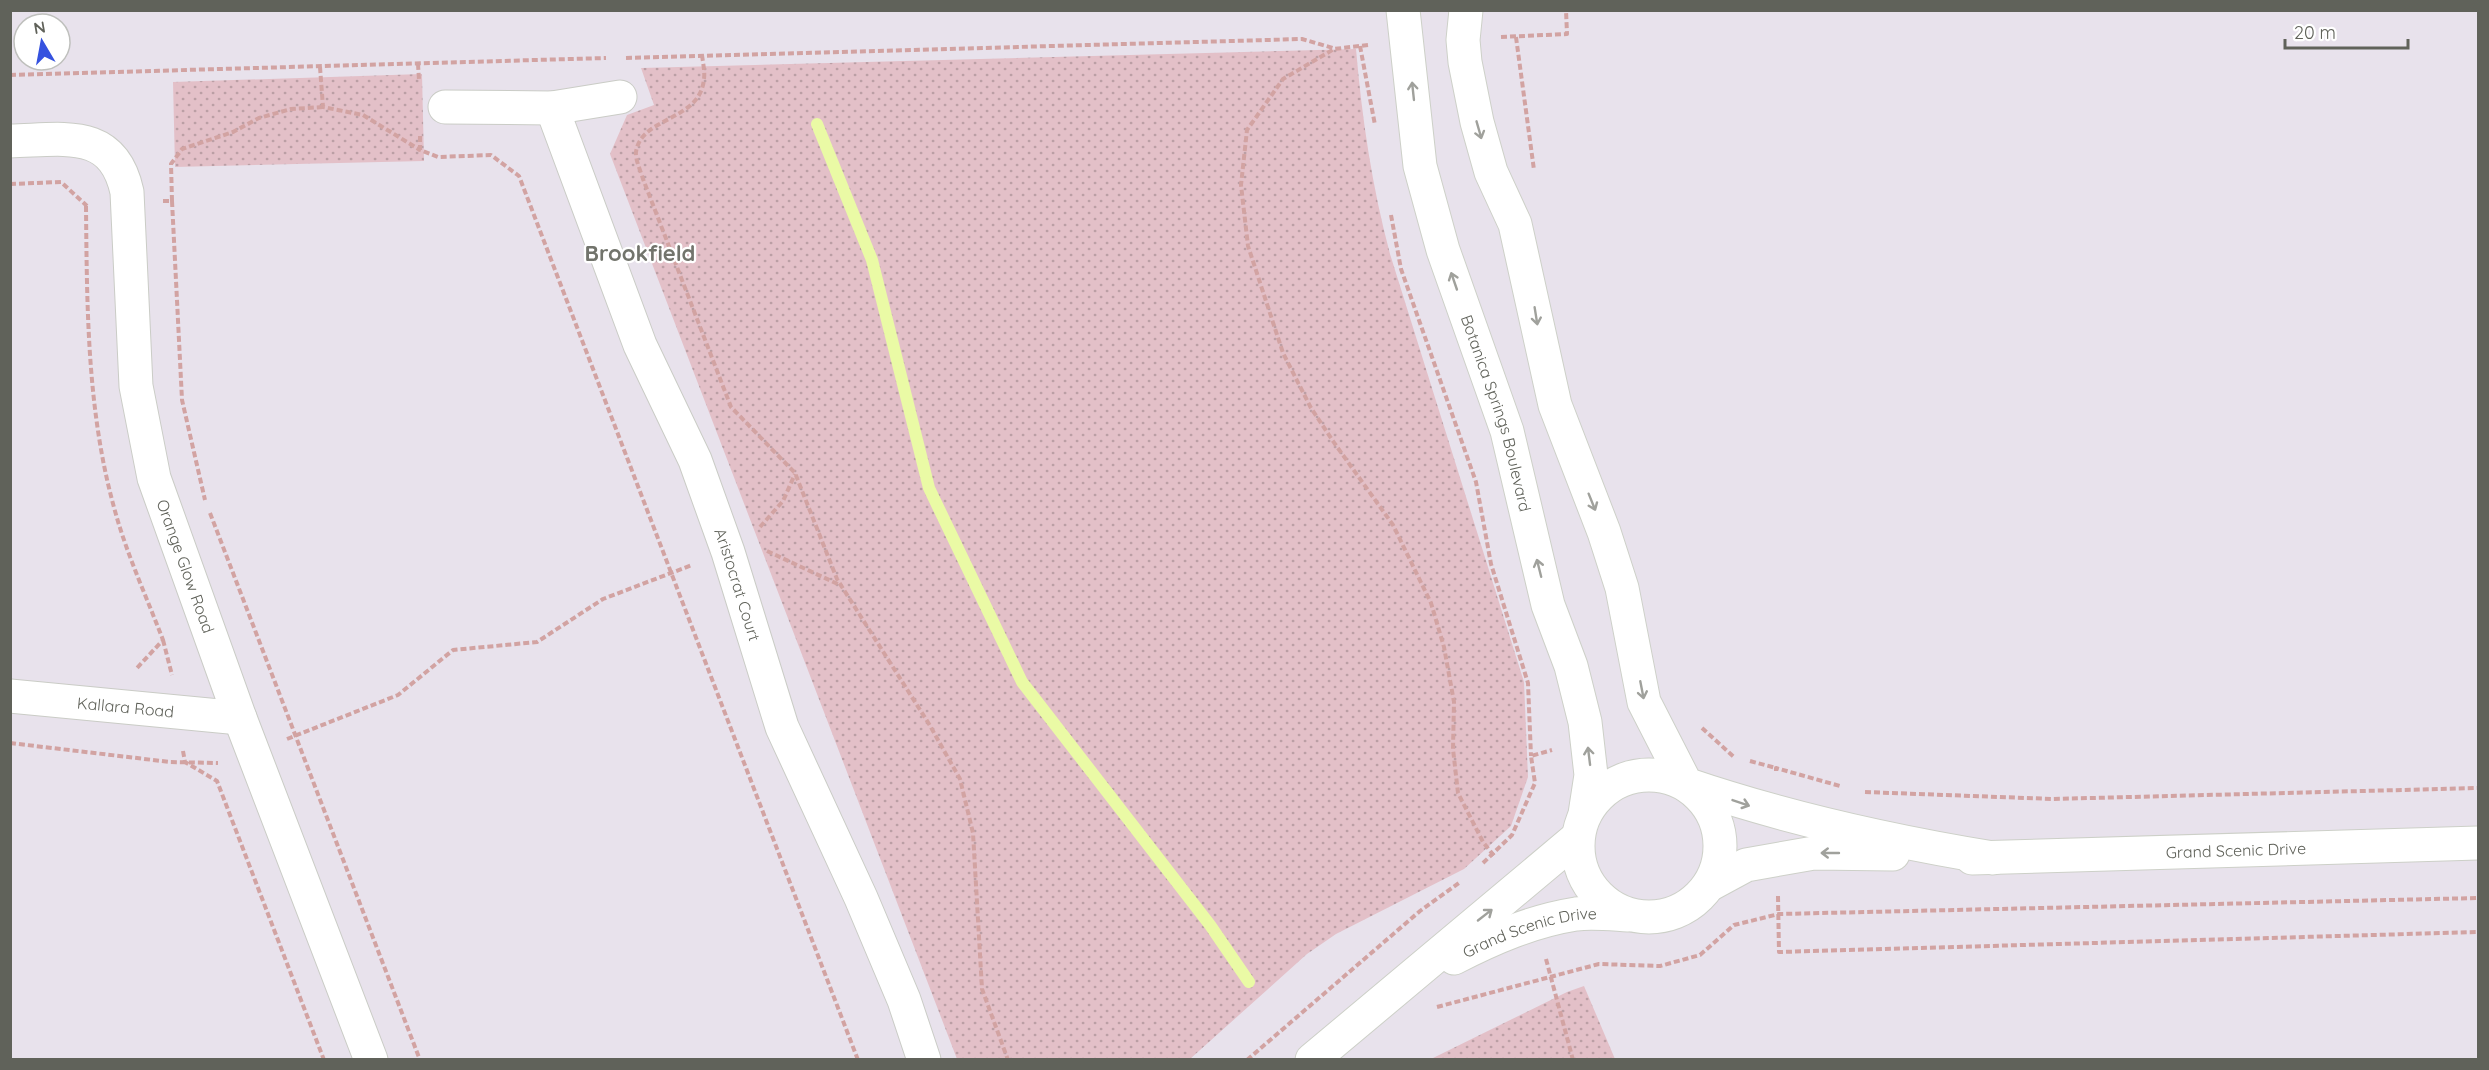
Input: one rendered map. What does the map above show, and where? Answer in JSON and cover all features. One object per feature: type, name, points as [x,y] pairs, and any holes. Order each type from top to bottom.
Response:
[{"type":"street","points":[[1465,25],[1477,122],[1491,172],[1515,224],[1555,405],[1604,532],[1622,588],[1644,702],[1686,784]]},
{"type":"street","name":"Botanica Springs Boulevard","points":[[1405,26],[1420,166],[1443,250],[1507,431],[1548,605],[1571,666],[1585,722],[1592,775],[1581,826]]},
{"type":"street","points":[[445,107],[552,108],[620,97]]},
{"type":"street","name":"Aristocrat Court","points":[[552,108],[640,345],[695,460],[739,544],[782,727],[861,898],[904,1000],[924,1059]]},
{"type":"street","name":"Orange Glow Road","points":[[10,141],[90,142],[114,160],[124,178],[128,204],[136,387],[154,478],[240,718],[371,1059]]},
{"type":"street","name":"Kallara Road","points":[[10,696],[240,718]]},
{"type":"street","name":"Grand Scenic Drive","points":[[1312,1059],[1449,943],[1519,888],[1581,826],[1599,794],[1619,780],[1641,774],[1664,775],[1750,806],[1916,846],[1993,858]]},
{"type":"street","name":"Grand Scenic Drive","points":[[1375,1005],[1493,938],[1533,923],[1578,914],[1650,918],[1673,914],[1694,902],[1709,885],[1719,864],[1721,841],[1716,819],[1704,799],[1686,784]]},
{"type":"street","name":"Grand Scenic Drive","points":[[1581,826],[1579,862],[1588,885],[1605,903],[1628,915]]},
{"type":"street","name":"Grand Scenic Drive","points":[[1709,885],[1746,865],[1814,853],[1993,858],[2478,843]]},
{"type":"path","points":[[1465,25],[1516,37],[1567,34],[1566,10]]},
{"type":"path","points":[[1405,26],[1360,46],[1334,49],[1283,79],[1247,130],[1241,185],[1248,246],[1283,353],[1306,399],[1393,525],[1417,570],[1444,647],[1454,702],[1453,749],[1458,793],[1483,842],[1519,888]]},
{"type":"path","points":[[1516,37],[1535,178]]},
{"type":"path","points":[[620,58],[1302,39],[1334,49]]},
{"type":"path","points":[[1360,46],[1375,128]]},
{"type":"path","points":[[702,56],[704,81],[695,102],[678,116],[646,131],[636,152],[643,179],[731,407],[795,473],[842,587],[929,724],[960,779],[973,833],[982,989],[1008,1059]]},
{"type":"path","points":[[10,75],[608,58]]},
{"type":"path","points":[[418,64],[419,86]]},
{"type":"path","points":[[321,67],[323,107]]},
{"type":"path","points":[[420,1059],[205,499],[182,400],[171,164],[182,149],[233,132],[259,118],[291,109],[323,107],[363,115],[420,150],[438,157],[491,155],[519,176],[858,1059]]},
{"type":"path","points":[[420,129],[420,150]]},
{"type":"path","points":[[10,184],[61,182],[86,206],[87,325],[94,408],[115,511],[170,663],[185,762]]},
{"type":"path","points":[[86,206],[172,201]]},
{"type":"path","points":[[1390,210],[1401,269],[1476,482],[1491,564],[1528,683],[1531,756]]},
{"type":"path","points":[[10,743],[223,764],[398,695],[453,650],[537,642],[603,599],[739,544],[783,501],[795,473]]},
{"type":"path","points":[[739,544],[755,550],[772,552],[842,587]]},
{"type":"path","points":[[127,667],[138,668],[163,640]]},
{"type":"path","points":[[185,762],[217,781],[324,1059]]},
{"type":"path","points":[[1428,1010],[1599,964],[1660,966],[1700,954],[1734,925],[1779,914],[2478,898]]},
{"type":"path","points":[[1533,923],[1544,950],[1573,1059]]},
{"type":"shaded area","points":[[1356,49],[1368,152],[1390,254],[1524,682],[1528,777],[1511,826],[1464,869],[1336,934],[1307,954],[1190,1059],[957,1059],[610,154],[627,115],[654,105],[641,68]]},
{"type":"shaded area","points":[[422,74],[424,161],[175,167],[173,82]]},
{"type":"shaded area","points":[[1584,986],[1615,1059],[1431,1059],[1567,992]]},
{"type":"waterway","points":[[817,124],[872,260],[929,488],[1022,682],[1210,925],[1249,982]]},
{"type":"district","name":"Brookfield","points":[[640,253]]}]
